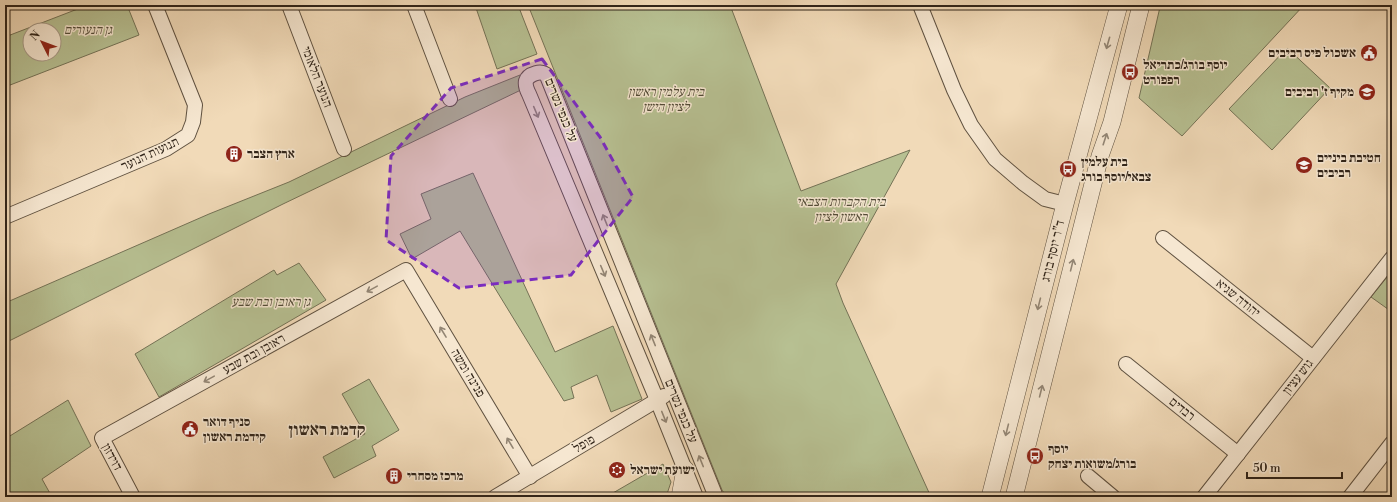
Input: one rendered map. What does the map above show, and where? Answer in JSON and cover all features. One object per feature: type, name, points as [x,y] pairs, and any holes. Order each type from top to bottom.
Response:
[{"type":"street","name":"תנועות הנוער","points":[[5,217],[166,149],[188,135],[194,122],[196,105],[155,5]]},
{"type":"street","name":"הנוער הלאומי","points":[[289,5],[344,149]]},
{"type":"street","points":[[414,5],[450,99]]},
{"type":"street","points":[[920,5],[954,90],[971,125],[995,158],[1023,183],[1045,199],[1065,204]]},
{"type":"street","name":"ד\"ר יוסף בורג","points":[[990,497],[1065,204],[1119,5]]},
{"type":"street","name":"ד\"ר יוסף בורג","points":[[1014,497],[1100,156],[1112,122],[1141,5]]},
{"type":"street","name":"על כנפי נשרים","points":[[696,497],[529,94],[526,80],[529,76],[542,72],[547,76],[716,497]]},
{"type":"street","name":"יהודה שגיא","points":[[1163,238],[1313,358]]},
{"type":"street","name":"גוש עציון","points":[[1204,497],[1392,258]]},
{"type":"street","name":"ראובן ובת שבע","points":[[102,438],[406,270]]},
{"type":"street","name":"פנינה ומשה","points":[[406,270],[530,477]]},
{"type":"street","name":"רבדים","points":[[1126,364],[1238,454]]},
{"type":"street","name":"פופל","points":[[495,497],[673,391]]},
{"type":"street","name":"דוידזון","points":[[102,438],[133,497]]},
{"type":"street","points":[[1350,497],[1392,443]]},
{"type":"street","points":[[680,497],[685,469]]},
{"type":"street","points":[[1088,476],[1113,497]]},
{"type":"highlighted area","points":[[542,59],[600,137],[633,197],[571,275],[459,288],[386,240],[391,156],[451,88]]},
{"type":"green space","name":"גן הנעורים","points":[[88,5],[127,5],[139,35],[5,87],[5,37],[22,30],[22,62],[62,62],[62,22],[44,22]]},
{"type":"green space","points":[[475,5],[518,5],[537,54],[497,69]]},
{"type":"green space","name":"בית עלמין ראשון לציון הישן","points":[[528,5],[730,5],[801,191],[910,150],[836,284],[843,303],[931,497],[727,497],[722,490]]},
{"type":"green space","points":[[1200,5],[1304,5],[1182,136],[1139,98],[1160,7]]},
{"type":"green space","points":[[1287,48],[1330,88],[1272,150],[1229,109]]},
{"type":"green space","points":[[520,75],[523,89],[283,204],[5,343],[5,303],[209,214],[289,182],[465,97]]},
{"type":"green space","points":[[473,173],[555,352],[613,326],[642,399],[611,412],[597,375],[571,387],[574,398],[564,401],[460,231],[412,259],[400,234],[431,219],[421,194]]},
{"type":"green space","name":"גן ראובן ובת שבע","points":[[299,263],[326,300],[159,397],[135,354],[274,270],[277,275]]},
{"type":"green space","points":[[1392,271],[1392,312],[1371,297]]},
{"type":"green space","points":[[369,379],[399,430],[372,446],[376,456],[334,478],[323,457],[365,434],[342,394]]},
{"type":"green space","points":[[68,400],[91,446],[42,479],[52,497],[5,497],[5,439]]},
{"type":"green space","points":[[663,464],[671,482],[666,497],[606,497]]},
{"type":"place","name":"אשכול פיס רביבים","points":[[1369,53]]},
{"type":"place","name":"יוסף בורג/כתריאל רפפורט","points":[[1130,72]]},
{"type":"place","name":"מקיף ז' רביבים","points":[[1367,92]]},
{"type":"place","name":"ארץ הצבר","points":[[234,154]]},
{"type":"place","name":"חטיבת ביניים רביבים","points":[[1304,165]]},
{"type":"place","name":"בית עלמין צבאי/יוסף בורג","points":[[1068,169]]},
{"type":"place","name":"סניף דואר קידמת ראשון","points":[[190,429]]},
{"type":"place","name":"יוסף בורג/משואות יצחק","points":[[1035,456]]},
{"type":"place","name":"ישועת ישראל","points":[[617,470]]},
{"type":"place","name":"מרכז מסחרי","points":[[394,476]]},
{"type":"district","name":"קדמת ראשון","points":[[327,430]]},
{"type":"park label","name":"בית הקברות הצבאי ראשון לציון","points":[[841,210]]}]
